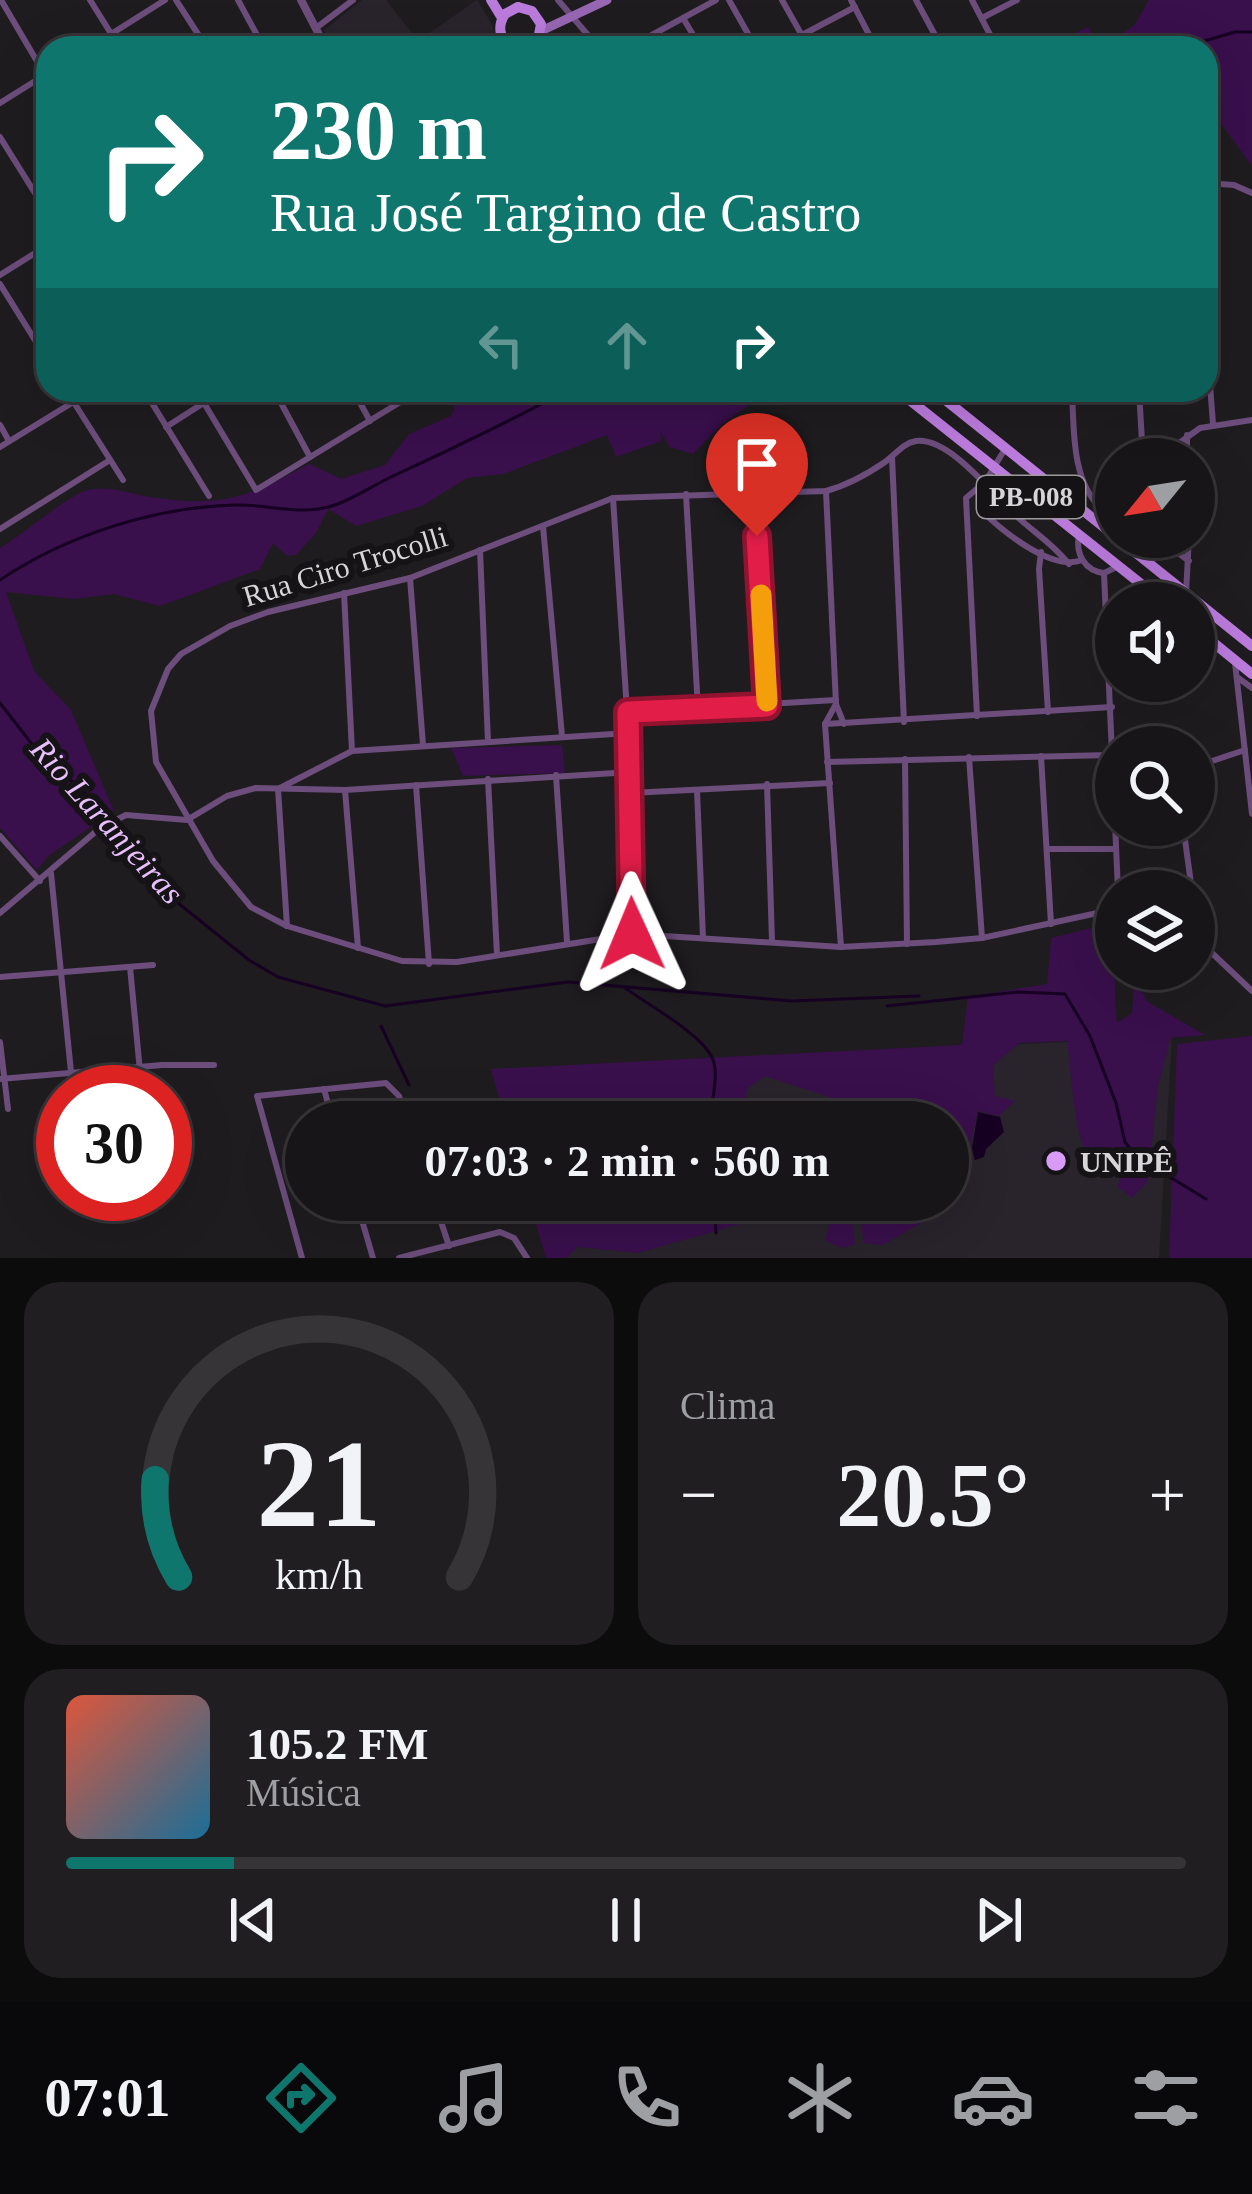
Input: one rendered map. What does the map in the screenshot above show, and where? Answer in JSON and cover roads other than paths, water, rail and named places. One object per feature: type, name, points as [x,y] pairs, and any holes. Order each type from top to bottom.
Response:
[{"type":"main road","points":[[491,0],[502,18],[502,36]]},
{"type":"main road","points":[[538,36],[607,0]]},
{"type":"main road","points":[[502,18],[515,4],[536,14],[571,19]]},
{"type":"main road","points":[[536,14],[543,36]]},
{"type":"main road","name":"PB-008","points":[[912,402],[1139,582]]},
{"type":"main road","name":"PB-008","points":[[948,402],[1169,582]]},
{"type":"main road","name":"PB-008","points":[[1215,618],[1252,646]]},
{"type":"main road","points":[[1215,644],[1252,674]]},
{"type":"street","points":[[1,0],[36,58]]},
{"type":"street","points":[[91,0],[111,34]]},
{"type":"street","points":[[108,36],[165,0]]},
{"type":"street","points":[[176,0],[199,36]]},
{"type":"street","points":[[238,0],[258,36]]},
{"type":"street","points":[[302,0],[320,36]]},
{"type":"street","points":[[316,28],[353,0]]},
{"type":"street","points":[[557,0],[587,36]]},
{"type":"street","points":[[650,36],[716,0]]},
{"type":"street","points":[[729,0],[749,36]]},
{"type":"street","points":[[782,0],[802,35],[853,4],[870,36]]},
{"type":"street","points":[[916,0],[935,36]]},
{"type":"street","points":[[972,0],[991,36]]},
{"type":"street","points":[[982,18],[1017,0]]},
{"type":"street","points":[[683,18],[694,36]]},
{"type":"street","points":[[0,103],[36,82]]},
{"type":"street","points":[[0,137],[36,195]]},
{"type":"street","points":[[1218,184],[1252,193]]},
{"type":"street","points":[[36,254],[0,280],[36,341]]},
{"type":"street","points":[[0,447],[74,402],[123,480]]},
{"type":"street","points":[[151,402],[209,496]]},
{"type":"street","points":[[280,402],[310,457]]},
{"type":"street","points":[[359,402],[370,421]]},
{"type":"street","points":[[166,427],[204,403],[250,485],[260,489],[401,402]]},
{"type":"street","points":[[1073,402],[1080,468],[1095,502]]},
{"type":"street","points":[[1140,402],[1142,438]]},
{"type":"street","points":[[1211,402],[1213,424]]},
{"type":"street","points":[[1183,438],[1213,424],[1252,420]]},
{"type":"street","points":[[0,425],[9,441]]},
{"type":"street","points":[[904,722],[892,458],[908,444],[925,441],[951,454],[1016,516],[1044,535],[1069,564]]},
{"type":"street","points":[[1005,449],[985,482],[981,510],[1019,543],[1069,564],[1082,560]]},
{"type":"street","name":"Rua Ciro Trocolli","points":[[892,458],[856,481],[826,491],[613,498],[410,578],[230,626],[181,654],[168,669],[152,711],[152,746],[187,820],[237,894],[263,916],[287,926],[402,961],[429,964],[632,934],[841,946],[908,944],[982,938],[1095,914]]},
{"type":"street","points":[[0,530],[110,460]]},
{"type":"street","points":[[976,716],[966,499],[985,482]]},
{"type":"street","points":[[826,491],[836,702],[844,724]]},
{"type":"street","points":[[686,494],[698,710]]},
{"type":"street","points":[[754,494],[767,706]]},
{"type":"street","points":[[613,498],[631,772],[632,934]]},
{"type":"street","points":[[543,526],[562,736]]},
{"type":"street","points":[[1078,535],[1082,560],[1096,572],[1119,566]]},
{"type":"street","points":[[479,550],[488,742]]},
{"type":"street","points":[[1041,552],[1048,712]]},
{"type":"street","points":[[1185,558],[1189,582]]},
{"type":"street","points":[[1104,573],[1111,726]]},
{"type":"street","points":[[410,578],[423,745]]},
{"type":"street","points":[[344,593],[352,751]]},
{"type":"street","points":[[1234,659],[1252,814]]},
{"type":"street","points":[[1237,676],[1252,688]]},
{"type":"street","points":[[628,712],[836,702]]},
{"type":"street","points":[[836,702],[825,724],[841,946]]},
{"type":"street","points":[[825,724],[1112,707]]},
{"type":"street","points":[[278,789],[352,751],[629,734]]},
{"type":"street","points":[[1215,760],[1245,750]]},
{"type":"street","points":[[827,762],[1095,755]]},
{"type":"street","points":[[1041,756],[1051,924]]},
{"type":"street","points":[[969,757],[982,938]]},
{"type":"street","points":[[905,758],[908,944]]},
{"type":"street","points":[[0,914],[110,822],[135,813],[187,820],[239,791],[345,790],[631,772]]},
{"type":"street","points":[[556,775],[567,942]]},
{"type":"street","points":[[488,779],[497,956]]},
{"type":"street","points":[[630,794],[830,782]]},
{"type":"street","points":[[767,784],[772,941]]},
{"type":"street","points":[[416,785],[429,964]]},
{"type":"street","points":[[278,789],[287,926]]},
{"type":"street","points":[[345,790],[358,948]]},
{"type":"street","points":[[697,790],[703,938]]},
{"type":"street","points":[[0,836],[40,880]]},
{"type":"street","points":[[1115,846],[1116,870]]},
{"type":"street","points":[[1046,849],[1115,849]]},
{"type":"street","points":[[51,873],[69,1065]]},
{"type":"street","points":[[1215,955],[1252,991]]},
{"type":"street","points":[[0,977],[153,965]]},
{"type":"street","points":[[130,967],[139,1065]]},
{"type":"street","points":[[0,1042],[8,1109]]},
{"type":"street","points":[[192,1066],[214,1065]]},
{"type":"street","points":[[2,1079],[36,1076]]},
{"type":"street","points":[[302,1258],[256,1100],[260,1094],[386,1083],[401,1101]]},
{"type":"street","points":[[324,1089],[327,1101]]},
{"type":"street","points":[[362,1221],[373,1258]]},
{"type":"street","points":[[441,1221],[449,1246]]},
{"type":"street","points":[[399,1258],[500,1232],[514,1238],[527,1258]]},
{"type":"waterway","name":"Rio Laranjeiras","points":[[1218,37],[1252,32]]},
{"type":"waterway","name":"Rio Laranjeiras","points":[[0,580],[83,537],[174,511],[248,505],[309,510],[335,505],[544,402]]},
{"type":"waterway","name":"Rio Laranjeiras","points":[[0,703],[35,748],[98,805],[178,903],[278,977],[385,1006],[568,982],[792,1001],[919,996]]},
{"type":"waterway","points":[[625,988],[710,1053],[715,1077],[712,1101]]},
{"type":"waterway","points":[[887,1006],[1018,992],[1065,994],[1090,1036],[1116,1103],[1125,1142],[1137,1157],[1206,1199]]},
{"type":"waterway","points":[[381,1026],[409,1085]]},
{"type":"waterway","points":[[715,1221],[716,1233]]},
{"type":"place","name":"UNIPÊ","points":[[1056,1161]]}]
